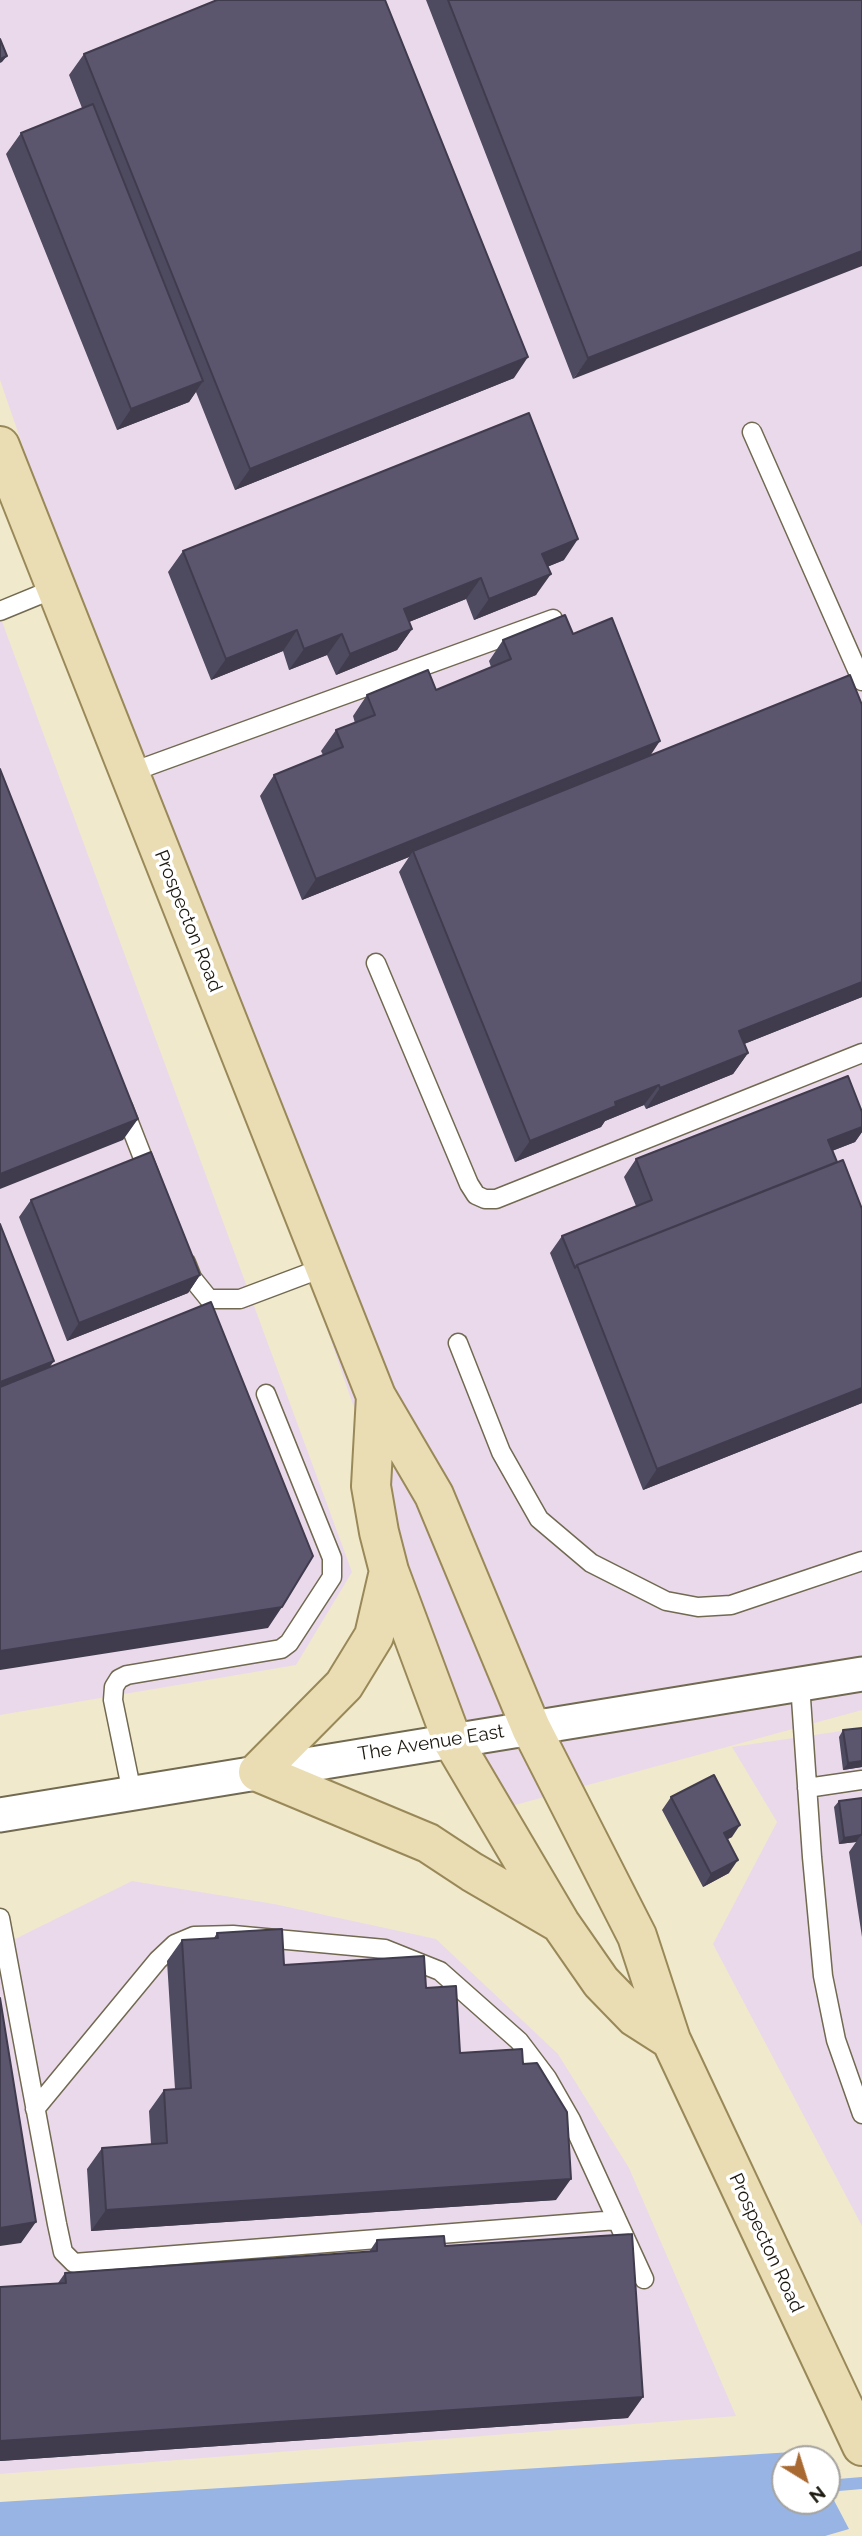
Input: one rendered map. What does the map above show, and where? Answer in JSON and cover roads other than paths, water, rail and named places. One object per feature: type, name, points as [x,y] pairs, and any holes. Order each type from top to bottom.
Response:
[{"type":"main road","name":"Prospecton Road","points":[[0,446],[376,1396],[434,1495],[531,1728],[637,1936],[671,2040],[862,2446]]},
{"type":"main road","points":[[376,1396],[371,1486],[389,1572],[452,1740],[560,1923],[601,1982],[635,2017],[671,2040]]},
{"type":"main road","points":[[389,1572],[374,1636],[344,1685],[258,1772],[428,1843],[560,1923]]},
{"type":"street","name":"The Avenue East","points":[[0,1815],[862,1674]]},
{"type":"lane","points":[[752,432],[862,681]]},
{"type":"lane","points":[[0,611],[57,588]]},
{"type":"lane","points":[[130,773],[554,619]]},
{"type":"lane","points":[[376,963],[469,1184],[476,1195],[485,1199],[496,1199],[862,1053]]},
{"type":"lane","points":[[116,1090],[157,1193]]},
{"type":"lane","points":[[178,1244],[192,1278],[209,1299],[240,1299],[325,1266]]},
{"type":"lane","points":[[458,1343],[501,1452],[539,1520],[591,1563],[666,1601],[698,1607],[731,1605],[862,1561]]},
{"type":"lane","points":[[132,1793],[113,1700],[114,1687],[119,1679],[127,1675],[281,1649],[289,1643],[332,1577],[332,1558],[266,1394]]},
{"type":"lane","points":[[800,1684],[823,1976],[836,2040],[862,2115]]},
{"type":"lane","points":[[807,1788],[862,1780]]},
{"type":"lane","points":[[1,1928],[63,2252],[74,2263],[617,2220]]},
{"type":"lane","points":[[35,2109],[143,1977],[175,1944],[194,1936],[233,1935],[385,1949],[440,1971],[519,2041],[547,2078],[571,2120],[645,2279]]},
{"type":"water","points":[[771,2453],[771,2515],[841,2514],[849,2529],[825,2536],[0,2536],[0,2502]]},
{"type":"waterway","points":[[841,2485],[862,2483]]}]
